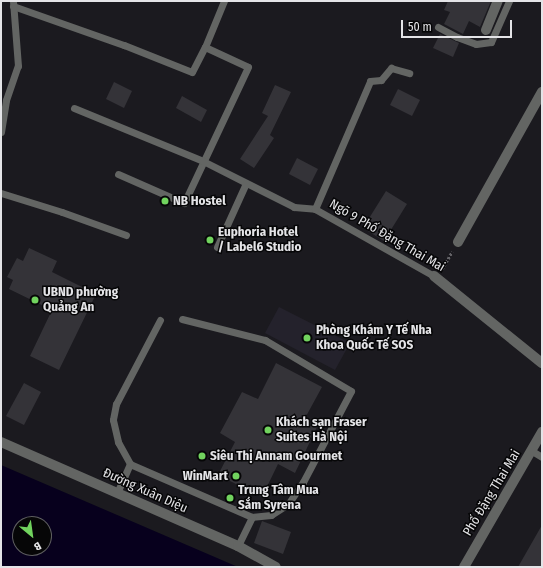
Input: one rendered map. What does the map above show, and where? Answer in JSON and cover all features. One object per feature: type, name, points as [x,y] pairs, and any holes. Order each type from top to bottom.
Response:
[{"type":"street","points":[[486,30],[498,1]]},
{"type":"street","points":[[458,242],[542,92]]},
{"type":"street","name":"Ngõ 9 Phố Đặng Thai Mai","points":[[435,277],[542,363]]},
{"type":"street","name":"Phố Đặng Thai Mai","points":[[464,567],[542,432]]},
{"type":"street","name":"Đường Xuân Diệu","points":[[1,442],[238,546],[276,567]]},
{"type":"lane","points":[[1,132],[3,99],[18,66],[13,4],[124,44],[192,72],[224,1]]},
{"type":"lane","points":[[438,27],[457,37],[476,44],[491,42],[509,1]]},
{"type":"lane","points":[[118,174],[184,203],[248,67],[205,46]]},
{"type":"lane","points":[[315,208],[370,81],[381,80],[391,68],[409,73]]},
{"type":"lane","name":"Ngõ 9 Phố Đặng Thai Mai","points":[[74,108],[203,161],[294,207],[315,208],[435,277]]},
{"type":"lane","points":[[217,247],[246,183]]},
{"type":"lane","points":[[1,193],[62,212],[126,235]]},
{"type":"lane","points":[[160,320],[116,404],[113,420],[118,442],[130,464],[252,517],[271,514],[288,504],[311,468],[351,391],[265,340],[182,319]]},
{"type":"lane","points":[[532,451],[542,457]]},
{"type":"lane","points":[[117,493],[130,464]]},
{"type":"lane","points":[[238,546],[252,517]]},
{"type":"path","points":[[435,277],[458,242]]},
{"type":"shaded area","name":"Phòng Khám Y Tế Nha Khoa Quốc Tế SOS","points":[[279,307],[350,343],[335,370],[265,333]]},
{"type":"shaded area","points":[[1,465],[238,567],[1,567]]},
{"type":"building","points":[[448,1],[491,1],[480,27],[469,21],[463,34],[444,24],[450,12],[444,10]]},
{"type":"building","points":[[440,34],[459,43],[453,57],[433,48]]},
{"type":"building","points":[[114,82],[132,91],[124,108],[106,99]]},
{"type":"building","points":[[275,85],[291,92],[270,135],[274,138],[254,168],[240,159],[268,116],[262,113]]},
{"type":"building","points":[[398,89],[420,100],[412,116],[390,105]]},
{"type":"building","points":[[182,96],[207,110],[201,122],[176,108]]},
{"type":"building","points":[[297,158],[318,169],[310,185],[289,174]]},
{"type":"building","points":[[386,191],[407,204],[384,241],[363,228]]},
{"type":"building","points":[[29,248],[57,261],[52,272],[96,294],[59,370],[30,356],[52,310],[9,289],[13,280],[7,277],[17,258],[23,261]]},
{"type":"building","name":"Khách sạn Fraser Suites Hà Nội","points":[[276,363],[322,387],[304,420],[317,427],[295,473],[278,464],[262,497],[218,475],[235,442],[220,433],[242,392],[258,399]]},
{"type":"building","points":[[24,383],[41,392],[24,425],[6,416]]},
{"type":"building","points":[[262,521],[291,532],[283,554],[254,543]]},
{"type":"building","points":[[542,525],[542,567],[518,567]]},
{"type":"place","name":"NB Hostel","points":[[165,201]]},
{"type":"place","name":"Euphoria Hotel / Label6 Studio","points":[[210,240]]},
{"type":"place","name":"UBND phường Quảng An","points":[[35,300]]},
{"type":"place","name":"Phòng Khám Y Tế Nha Khoa Quốc Tế SOS","points":[[307,338]]},
{"type":"place","name":"Khách sạn Fraser Suites Hà Nội","points":[[268,430]]},
{"type":"place","name":"Siêu Thị Annam Gourmet","points":[[202,456]]},
{"type":"place","name":"WinMart","points":[[236,476]]},
{"type":"place","name":"Trung Tâm Mua Sắm Syrena","points":[[230,498]]}]
